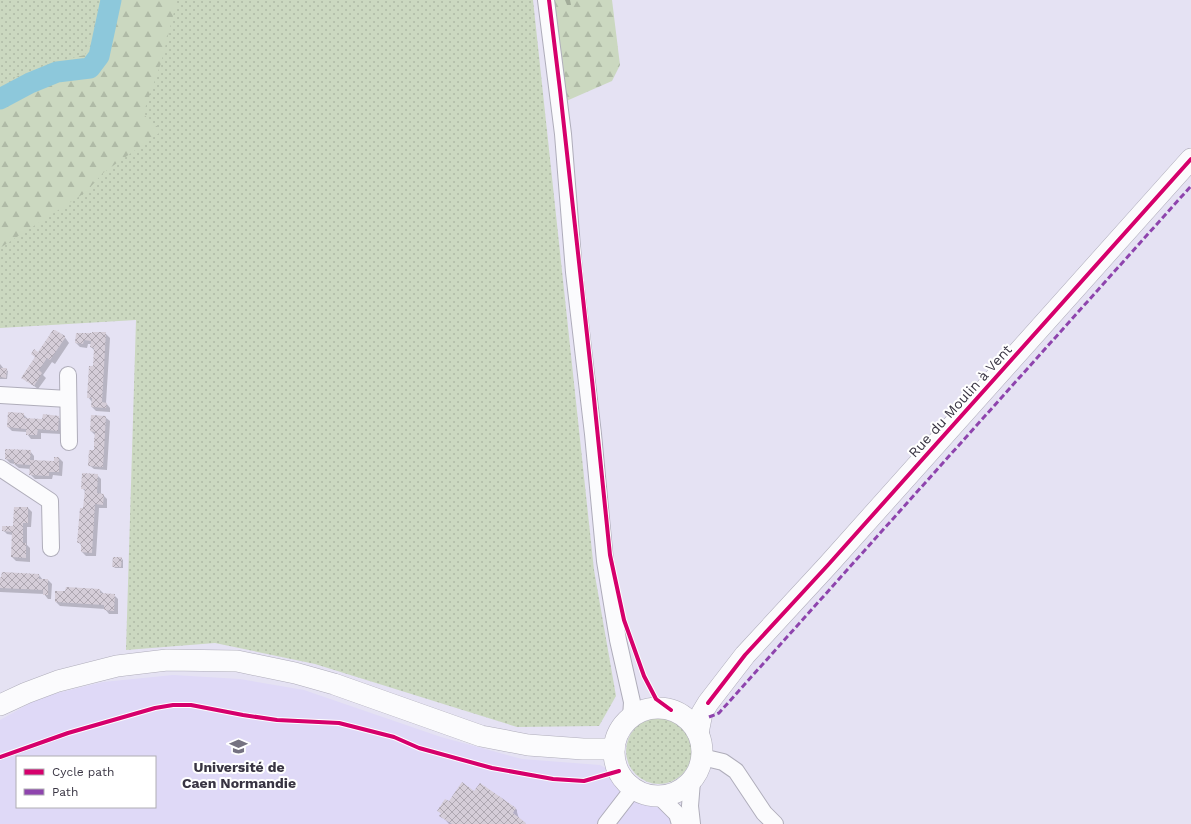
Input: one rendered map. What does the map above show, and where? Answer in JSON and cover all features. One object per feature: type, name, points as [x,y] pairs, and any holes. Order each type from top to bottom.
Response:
[{"type":"main road","name":"Rue du Moulin à Vent","points":[[745,655],[839,553],[1191,159]]},
{"type":"main road","points":[[671,710],[692,701],[745,655]]},
{"type":"main road","points":[[698,733],[702,714],[708,703],[745,655]]},
{"type":"main road","points":[[0,705],[58,681],[117,666],[167,660],[236,661],[314,678],[481,736],[528,745],[583,749],[614,749]]},
{"type":"main road","points":[[656,708],[671,710],[684,717],[695,727],[698,733],[702,745],[702,757],[697,773],[683,789],[671,794],[658,796],[641,793],[625,781],[619,771],[615,760],[614,749],[617,737],[622,727],[630,718],[641,711],[656,708]]},
{"type":"street","points":[[546,0],[562,134],[574,272],[593,434],[605,561],[618,640],[632,702],[630,718]]},
{"type":"street","points":[[68,375],[69,442]]},
{"type":"street","points":[[0,395],[68,399]]},
{"type":"street","points":[[0,468],[50,501],[51,548]]},
{"type":"street","points":[[702,757],[723,762],[736,770],[764,813],[775,824]]},
{"type":"street","points":[[692,780],[690,806],[692,824]]},
{"type":"street","points":[[606,824],[634,788]]},
{"type":"street","points":[[658,796],[677,814],[680,824]]},
{"type":"shaded area","name":"Université de Caen Normandie","points":[[173,675],[240,679],[304,690],[441,737],[522,759],[600,765],[606,768],[608,776],[650,801],[656,802],[675,824],[0,824],[0,720],[41,697],[103,682]]},
{"type":"green space","points":[[0,0],[533,0],[594,570],[616,696],[599,726],[517,727],[315,664],[215,643],[126,650],[136,320],[0,328]]},
{"type":"green space","points":[[100,0],[177,0],[161,63],[143,114],[162,131],[103,173],[86,192],[0,248],[0,91],[16,77],[54,62],[85,55],[98,14]]},
{"type":"green space","points":[[554,0],[612,0],[620,65],[612,81],[564,102]]},
{"type":"green space","points":[[659,718],[672,721],[682,728],[689,738],[692,751],[689,764],[682,774],[672,781],[659,784],[646,781],[636,774],[629,764],[626,751],[629,738],[636,728],[646,721]]},
{"type":"building","points":[[53,330],[65,336],[65,338],[50,360],[47,358],[39,370],[42,373],[34,386],[21,378],[35,357],[31,354],[34,349],[38,352]]},
{"type":"building","points":[[106,332],[102,402],[107,403],[106,408],[91,407],[92,398],[87,398],[89,366],[93,366],[94,348],[90,347],[91,341],[84,340],[83,344],[75,343],[76,333]]},
{"type":"building","points":[[0,368],[7,368],[6,378],[0,377]]},
{"type":"building","points":[[8,412],[24,413],[24,418],[42,419],[43,414],[59,416],[58,431],[38,429],[37,435],[26,435],[26,429],[7,427]]},
{"type":"building","points":[[91,415],[106,416],[103,467],[88,466],[89,450],[94,450],[95,432],[90,431]]},
{"type":"building","points":[[5,449],[31,450],[30,460],[54,461],[54,457],[59,457],[59,472],[49,472],[49,476],[29,475],[30,465],[14,464],[14,460],[5,459]]},
{"type":"building","points":[[82,473],[98,474],[97,493],[104,494],[103,505],[95,504],[92,553],[81,552],[81,543],[77,543],[80,508],[83,508],[85,489],[81,489]]},
{"type":"building","points":[[14,507],[28,507],[28,523],[23,523],[23,543],[26,543],[26,558],[11,557],[12,532],[2,531],[2,526],[13,526]]},
{"type":"building","points":[[113,557],[122,557],[121,567],[112,567]]},
{"type":"building","points":[[2,572],[39,574],[39,579],[48,579],[48,595],[43,595],[43,590],[0,588],[0,577]]},
{"type":"building","points":[[66,587],[100,589],[100,593],[115,594],[114,611],[104,610],[104,605],[55,602],[55,591],[65,591]]},
{"type":"building","points":[[462,782],[474,791],[480,783],[516,808],[513,813],[526,823],[452,824],[439,816],[441,813],[437,811],[445,799],[449,801]]},
{"type":"waterway","points":[[0,99],[30,83],[57,72],[90,68],[99,56],[111,0]]},
{"type":"marked path","points":[[709,717],[719,713],[1191,186]]},
{"type":"cycle path","points":[[549,0],[593,389],[610,555],[624,620],[644,676],[656,699],[671,710]]},
{"type":"cycle path","points":[[708,703],[745,655],[828,565],[1191,159]]},
{"type":"cycle path","points":[[0,757],[68,733],[155,708],[173,705],[191,705],[277,720],[339,723],[394,737],[419,748],[492,768],[553,779],[584,781],[619,771]]},
{"type":"place","name":"Université de Caen Normandie","points":[[239,747]]}]
